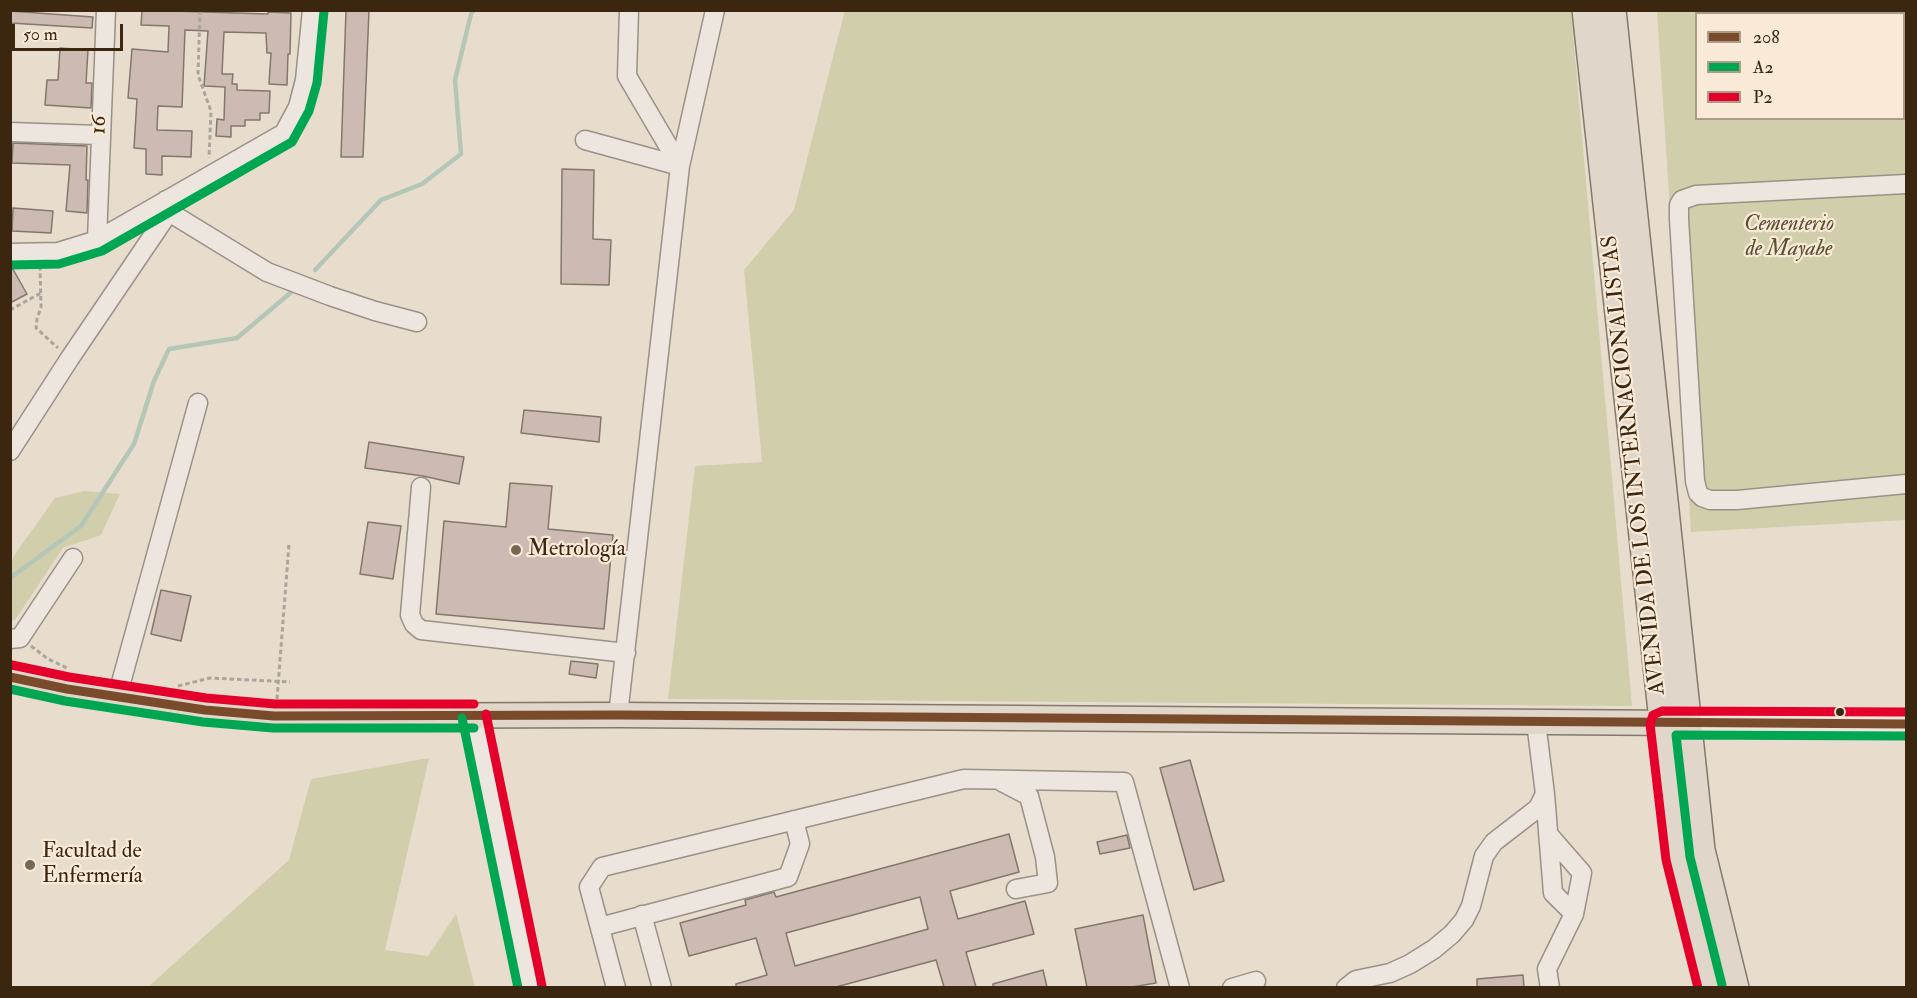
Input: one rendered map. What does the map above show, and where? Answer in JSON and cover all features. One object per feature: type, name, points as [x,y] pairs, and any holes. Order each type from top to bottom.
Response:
[{"type":"highway","name":"AVENIDA DE LOS INTERNACIONALISTAS","points":[[1586,10],[1674,723],[1701,850],[1735,987]]},
{"type":"highway","name":"AVENIDA DE LOS INTERNACIONALISTAS","points":[[1612,10],[1674,723],[1678,859],[1710,987]]},
{"type":"main road","points":[[10,676],[117,697],[205,710],[274,716],[618,715],[1674,723]]},
{"type":"street","name":"16","points":[[97,240],[99,135],[106,10]]},
{"type":"street","points":[[10,253],[58,252],[97,240],[167,206],[208,175],[284,133],[298,107],[305,80],[312,10]]},
{"type":"street","points":[[628,10],[627,76],[680,166]]},
{"type":"street","points":[[618,715],[680,166],[715,10]]},
{"type":"street","points":[[10,132],[99,135]]},
{"type":"street","points":[[585,140],[680,166]]},
{"type":"street","points":[[1906,184],[1696,195],[1682,200],[1679,205],[1679,219],[1695,481],[1698,493],[1710,500],[1737,500],[1906,484]]},
{"type":"street","points":[[167,206],[267,272],[375,311],[417,322]]},
{"type":"street","points":[[10,451],[167,206]]},
{"type":"street","points":[[117,697],[198,403]]},
{"type":"street","points":[[421,487],[410,615],[414,624],[421,630],[626,653]]},
{"type":"street","points":[[15,638],[73,558]]},
{"type":"street","points":[[474,716],[530,987]]},
{"type":"street","points":[[1536,722],[1545,794],[1553,893],[1574,914]]},
{"type":"street","points":[[1674,723],[1906,724]]},
{"type":"street","points":[[616,987],[589,887],[602,867],[964,779],[1124,782],[1180,987]]},
{"type":"street","points":[[998,780],[1029,796],[1046,857],[1048,883],[1016,889]]},
{"type":"street","points":[[1346,987],[1356,980],[1390,973],[1410,964],[1452,934],[1472,906],[1484,856],[1494,842],[1538,808],[1545,794]]},
{"type":"street","points":[[600,927],[788,877],[800,844],[794,820]]},
{"type":"street","points":[[1548,834],[1582,873],[1574,914],[1547,969],[1550,987]]},
{"type":"street","points":[[642,915],[662,987]]},
{"type":"street","points":[[1232,987],[1256,981]]},
{"type":"path","points":[[200,10],[198,75],[211,111],[208,175]]},
{"type":"path","points":[[40,252],[41,307],[36,328],[70,358]]},
{"type":"path","points":[[10,310],[41,293]]},
{"type":"path","points":[[274,716],[279,681],[289,544]]},
{"type":"path","points":[[15,638],[48,659],[75,671]]},
{"type":"path","points":[[175,687],[210,678],[290,682]]},
{"type":"green space","points":[[845,10],[1571,11],[1632,706],[668,699],[695,466],[762,462],[744,270],[794,210]]},
{"type":"green space","name":"Cementerio de Mayabe","points":[[1657,11],[1906,11],[1906,520],[1691,532]]},
{"type":"green space","points":[[84,491],[120,494],[101,535],[63,548],[15,620],[11,621],[11,563],[15,554],[55,498]]},
{"type":"green space","points":[[429,758],[385,950],[428,956],[456,914],[475,987],[148,987],[289,860],[311,779]]},
{"type":"building","points":[[142,10],[291,13],[287,85],[269,84],[271,53],[267,53],[266,33],[224,32],[222,74],[233,74],[232,84],[237,84],[237,90],[270,91],[269,113],[260,113],[260,120],[245,120],[245,126],[231,126],[231,137],[216,136],[217,119],[224,120],[225,87],[204,86],[208,31],[185,30],[182,107],[158,106],[157,130],[192,131],[191,157],[162,156],[162,175],[146,174],[146,149],[134,148],[137,99],[128,98],[132,49],[168,52],[169,26],[141,25]]},
{"type":"building","points":[[346,10],[369,10],[363,157],[341,157]]},
{"type":"building","points":[[10,11],[93,17],[92,28],[10,23]]},
{"type":"building","points":[[60,48],[88,50],[86,83],[92,83],[91,108],[45,105],[47,80],[58,80]]},
{"type":"building","points":[[13,143],[87,146],[87,213],[66,211],[70,165],[12,163]]},
{"type":"building","points":[[562,169],[594,170],[593,239],[611,240],[609,285],[561,284]]},
{"type":"building","points":[[13,208],[53,211],[51,233],[12,231]]},
{"type":"building","points":[[10,264],[27,294],[10,303]]},
{"type":"building","points":[[524,410],[601,417],[599,442],[521,433]]},
{"type":"building","points":[[369,442],[464,457],[459,484],[423,476],[365,468]]},
{"type":"building","points":[[510,483],[552,486],[548,529],[613,535],[604,629],[436,614],[444,521],[506,527]]},
{"type":"building","points":[[368,522],[401,526],[393,579],[360,574]]},
{"type":"building","points":[[161,590],[191,596],[181,641],[151,634]]},
{"type":"building","points":[[571,661],[598,664],[596,678],[569,674]]},
{"type":"building","points":[[1190,760],[1224,881],[1194,890],[1160,768]]},
{"type":"building","points":[[1009,834],[1019,872],[950,891],[958,919],[1025,901],[1034,934],[966,952],[976,987],[944,987],[936,960],[836,987],[736,987],[736,984],[767,975],[756,938],[689,956],[680,923],[746,905],[745,900],[774,892],[776,897]],"holes":[[[920,897],[928,929],[795,966],[786,933]]]},
{"type":"building","points":[[1127,835],[1130,848],[1100,854],[1097,842]]},
{"type":"building","points":[[1143,915],[1156,983],[1132,987],[1087,987],[1075,929]]},
{"type":"building","points":[[1043,970],[1047,987],[993,987],[993,984]]},
{"type":"building","points":[[1523,975],[1524,987],[1477,987],[1477,979]]},
{"type":"waterway","points":[[315,270],[381,200],[422,184],[461,154],[455,80],[471,14],[474,10]]},
{"type":"waterway","points":[[10,578],[81,526],[134,444],[154,381],[169,349],[237,338],[295,289]]},
{"type":"transit line","name":"A2","points":[[10,265],[59,264],[102,251],[292,142],[309,111],[317,83],[324,11]]},
{"type":"transit line","name":"P2","points":[[12,665],[69,677],[206,698],[275,704],[474,704]]},
{"type":"transit line","name":"208","points":[[10,677],[67,689],[205,710],[274,716],[618,715],[1906,724]]},
{"type":"transit line","name":"A2","points":[[10,689],[65,701],[203,722],[273,728],[474,728]]},
{"type":"transit line","name":"P2","points":[[1698,988],[1666,860],[1650,724],[1653,715],[1662,711],[1906,712]]},
{"type":"transit line","name":"P2","points":[[486,714],[542,986]]},
{"type":"transit line","name":"A2","points":[[462,718],[518,988]]},
{"type":"transit line","name":"A2","points":[[1722,985],[1690,857],[1676,735],[1906,736]]},
{"type":"place","name":"Metrología","points":[[516,550]]},
{"type":"place","name":"Facultad de Enfermería","points":[[30,865]]}]
